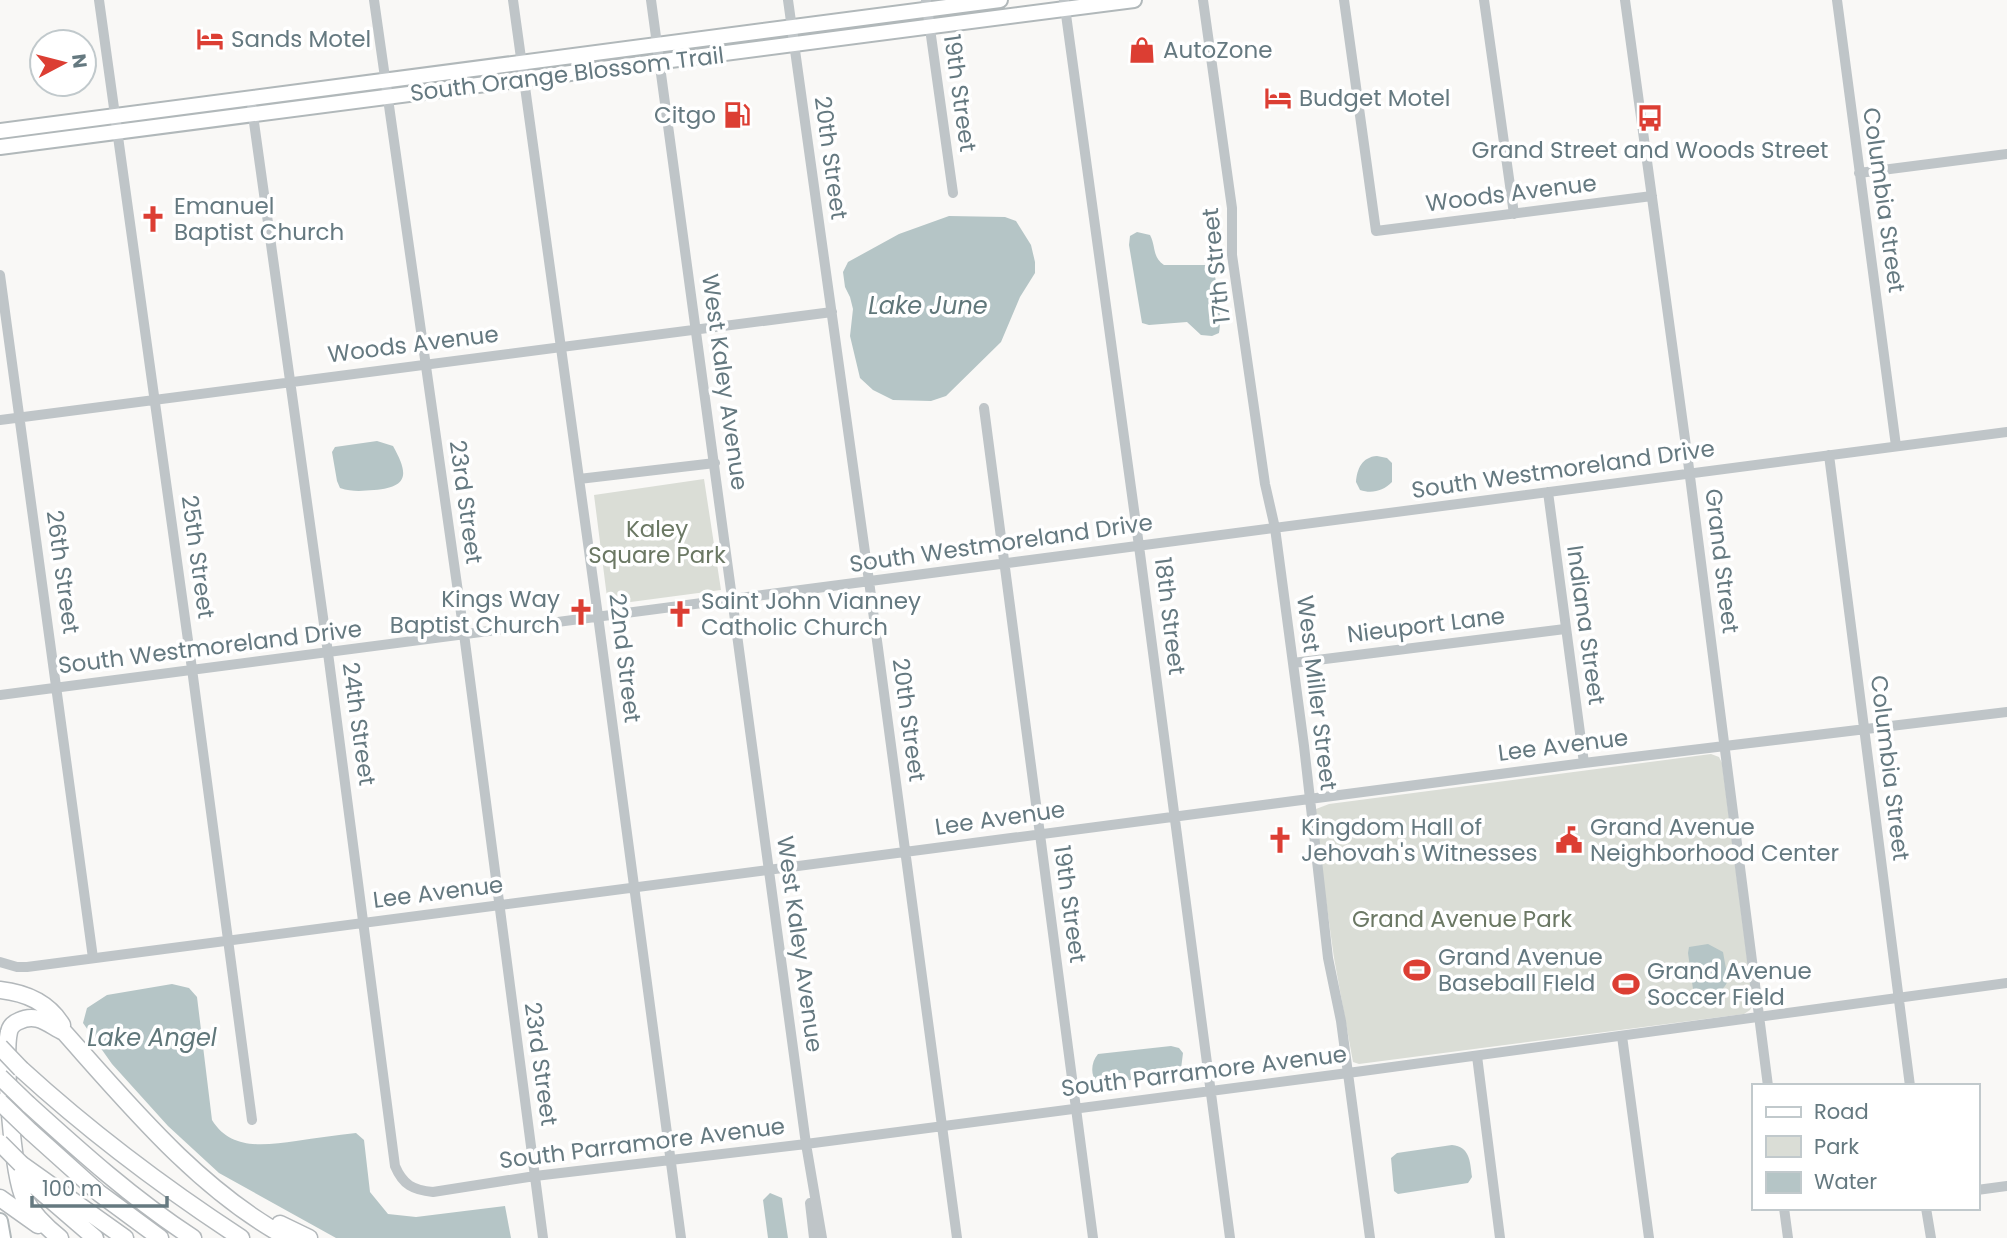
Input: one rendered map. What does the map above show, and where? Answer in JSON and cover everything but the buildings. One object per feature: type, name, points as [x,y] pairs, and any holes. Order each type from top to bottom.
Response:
[{"type":"highway","points":[[1,990],[23,994],[41,1002],[61,1023],[64,1032]]},
{"type":"highway","points":[[59,1238],[39,1219],[25,1198],[19,1183],[12,1133],[7,1044],[10,1028],[18,1021],[32,1017],[46,1021],[64,1032],[147,1126],[219,1192],[244,1212],[288,1238]]},
{"type":"highway","points":[[0,1047],[79,1121],[121,1155],[241,1238]]},
{"type":"highway","points":[[0,1077],[102,1171],[193,1238]]},
{"type":"highway","points":[[0,1102],[99,1193],[160,1238]]},
{"type":"highway","points":[[0,1143],[21,1164],[124,1238]]},
{"type":"highway","points":[[175,1150],[281,1225],[309,1238]]},
{"type":"highway","points":[[21,1164],[28,1180],[95,1238]]},
{"type":"highway","points":[[0,1198],[59,1238]]},
{"type":"main road","name":"South Orange Blossom Trail","points":[[0,131],[792,27],[926,5],[1000,0]]},
{"type":"main road","name":"South Orange Blossom Trail","points":[[0,147],[929,26],[1064,4],[1134,0]]},
{"type":"main road","points":[[0,1221],[3,1238]]},
{"type":"street","name":"25th Street","points":[[99,0],[192,669],[251,1120]]},
{"type":"street","name":"23rd Street","points":[[374,0],[464,634],[543,1238]]},
{"type":"street","name":"22nd Street","points":[[513,0],[681,1238]]},
{"type":"street","name":"West Kaley Avenue","points":[[651,0],[806,1144]]},
{"type":"street","name":"20th Street","points":[[788,0],[957,1238]]},
{"type":"street","name":"17th Street","points":[[1203,0],[1232,208],[1232,255],[1265,484],[1275,528]]},
{"type":"street","name":"Woods Avenue","points":[[1344,0],[1376,231],[1652,196]]},
{"type":"street","points":[[1485,0],[1514,214]]},
{"type":"street","name":"Grand Street","points":[[1625,0],[1690,473],[1768,1084]]},
{"type":"street","name":"Columbia Street","points":[[1837,0],[1896,446]]},
{"type":"street","name":"18th Street","points":[[1064,4],[1230,1238]]},
{"type":"street","name":"19th Street","points":[[926,5],[953,193]]},
{"type":"street","name":"24th Street","points":[[250,98],[328,653],[395,1166],[400,1178],[408,1185]]},
{"type":"street","points":[[1859,173],[2007,154]]},
{"type":"street","name":"26th Street","points":[[0,275],[93,958]]},
{"type":"street","name":"Woods Avenue","points":[[0,420],[832,312]]},
{"type":"street","name":"19th Street","points":[[984,408],[1093,1238]]},
{"type":"street","name":"South Westmoreland Drive","points":[[0,695],[2007,432]]},
{"type":"street","name":"Columbia Street","points":[[1829,455],[1910,1084]]},
{"type":"street","points":[[579,479],[715,463]]},
{"type":"street","name":"Indiana Street","points":[[1548,492],[1584,764]]},
{"type":"street","name":"West Miller Street","points":[[1275,528],[1328,958],[1341,1021],[1370,1238]]},
{"type":"street","name":"Nieuport Lane","points":[[1293,663],[1565,629]]},
{"type":"street","name":"Lee Avenue","points":[[0,962],[23,967],[228,942],[1309,799],[2007,712]]},
{"type":"street","name":"South Parramore Avenue","points":[[408,1185],[417,1191],[433,1192],[535,1176],[806,1144],[1348,1073],[2007,983]]},
{"type":"street","points":[[1622,1036],[1649,1238]]},
{"type":"street","points":[[1476,1056],[1500,1238]]},
{"type":"street","points":[[806,1144],[814,1238]]},
{"type":"street","points":[[806,1144],[822,1238]]},
{"type":"street","points":[[1979,1190],[2007,1185]]},
{"type":"street","points":[[1784,1210],[1787,1238]]},
{"type":"street","points":[[1926,1210],[1931,1238]]},
{"type":"green space","name":"Kaley Square Park","points":[[704,479],[721,590],[608,605],[594,495]]},
{"type":"green space","name":"Grand Avenue Park","points":[[1711,754],[1719,757],[1722,763],[1753,1004],[1750,1010],[1744,1014],[1359,1064],[1353,1062],[1334,958],[1314,814],[1316,809],[1329,804]]},
{"type":"water","name":"Lake June","points":[[949,216],[1005,217],[1016,221],[1031,245],[1035,273],[1020,297],[1001,342],[946,396],[931,401],[893,400],[873,390],[860,378],[850,336],[853,309],[843,272],[848,262],[899,234]]},
{"type":"water","points":[[1137,232],[1150,235],[1156,255],[1164,265],[1210,265],[1216,279],[1219,298],[1219,333],[1212,336],[1201,335],[1187,322],[1149,325],[1142,323],[1129,245],[1130,236]]},
{"type":"water","points":[[377,441],[393,446],[403,471],[400,482],[374,490],[353,491],[340,488],[332,452],[335,447]]},
{"type":"water","points":[[1377,456],[1387,458],[1392,463],[1392,482],[1377,491],[1360,490],[1356,482],[1359,468],[1364,461]]},
{"type":"water","points":[[1708,944],[1723,952],[1728,980],[1718,992],[1701,996],[1693,989],[1688,953],[1689,947]]},
{"type":"water","name":"Lake Angel","points":[[172,984],[189,988],[197,997],[212,1120],[229,1137],[249,1144],[261,1144],[356,1133],[364,1140],[370,1192],[388,1214],[416,1217],[505,1206],[511,1238],[336,1238],[219,1173],[168,1126],[112,1064],[83,1023],[87,1008],[107,995]]},
{"type":"water","points":[[1171,1046],[1179,1048],[1183,1053],[1181,1069],[1174,1074],[1102,1084],[1097,1083],[1093,1076],[1093,1065],[1098,1054]]},
{"type":"water","points":[[1458,1146],[1468,1156],[1472,1177],[1468,1183],[1398,1194],[1394,1191],[1391,1158],[1397,1153]]},
{"type":"water","points":[[770,1193],[782,1198],[788,1238],[768,1238],[763,1200]]},
{"type":"place","name":"Sands Motel","points":[[210,39]]},
{"type":"place","name":"AutoZone","points":[[1142,50]]},
{"type":"place","name":"Budget Motel","points":[[1278,98]]},
{"type":"place","name":"Citgo","points":[[737,115]]},
{"type":"place","name":"Grand Street and Woods Street","points":[[1650,118]]},
{"type":"place","name":"Emanuel Baptist Church","points":[[153,219]]},
{"type":"place","name":"Kings Way Baptist Church","points":[[581,612]]},
{"type":"place","name":"Saint John Vianney Catholic Church","points":[[680,614]]},
{"type":"place","name":"Kingdom Hall of Jehovah's Witnesses","points":[[1280,840]]},
{"type":"place","name":"Grand Avenue Neighborhood Center","points":[[1569,840]]},
{"type":"place","name":"Grand Avenue Baseball FIeld","points":[[1417,970]]},
{"type":"place","name":"Grand Avenue Soccer Field","points":[[1626,984]]}]
